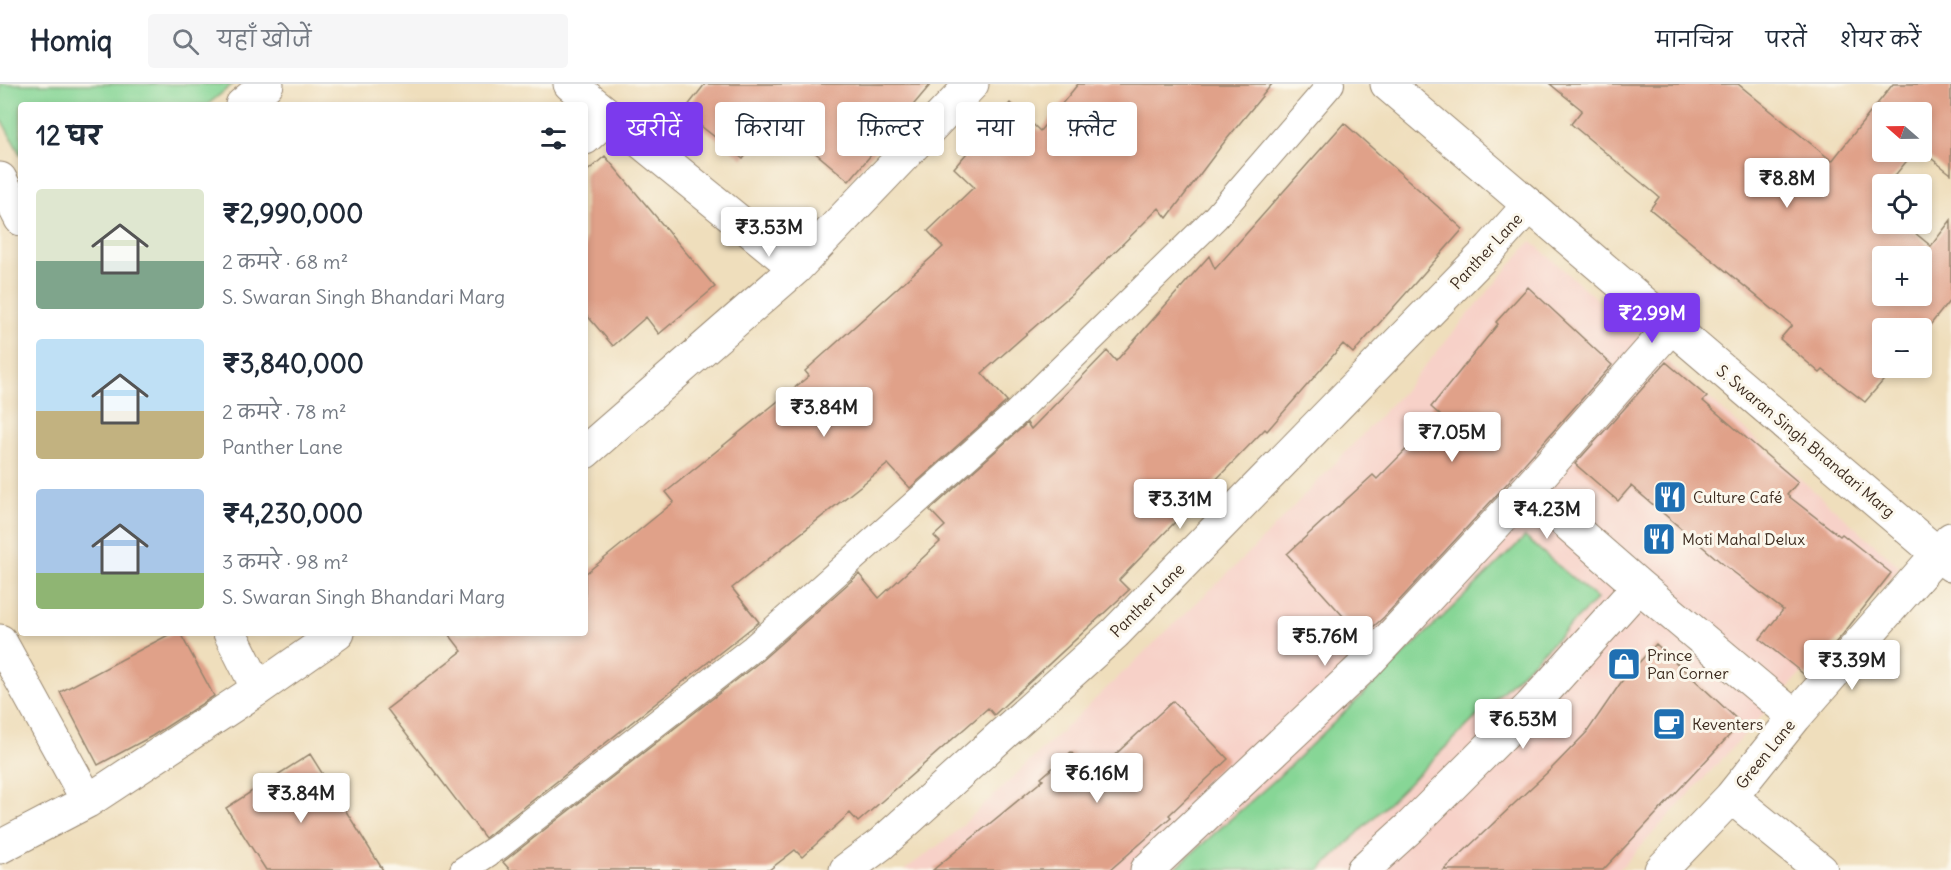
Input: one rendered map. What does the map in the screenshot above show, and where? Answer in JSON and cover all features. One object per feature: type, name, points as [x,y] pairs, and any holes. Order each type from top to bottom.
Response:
[{"type":"street","points":[[246,102],[267,84]]},
{"type":"street","points":[[570,84],[606,114]]},
{"type":"street","name":"S. Swaran Singh Bhandari Marg","points":[[1387,84],[1671,327],[1947,553]]},
{"type":"street","points":[[588,449],[796,268],[968,85]]},
{"type":"street","points":[[588,135],[606,119]]},
{"type":"street","points":[[658,156],[796,268]]},
{"type":"street","points":[[0,179],[18,213]]},
{"type":"street","name":"Panther Lane","points":[[846,870],[881,844],[1114,633],[1529,205]]},
{"type":"street","points":[[1148,870],[1365,664],[1528,489],[1671,327]]},
{"type":"street","points":[[1528,489],[1638,586],[1795,717]]},
{"type":"street","name":"Green Lane","points":[[1661,870],[1731,797],[1795,717],[1947,553]]},
{"type":"street","points":[[1363,870],[1409,828],[1531,706],[1638,586]]},
{"type":"street","points":[[232,636],[258,689]]},
{"type":"street","points":[[0,848],[88,801],[334,636]]},
{"type":"street","points":[[0,641],[88,801]]},
{"type":"street","points":[[1731,797],[1821,870]]},
{"type":"lane","points":[[463,870],[498,848],[753,648],[1014,415],[1215,218],[1331,84]]},
{"type":"shaded area","points":[[1531,241],[1900,567],[1619,870],[904,870],[950,837],[1253,549],[1401,394]]},
{"type":"green space","points":[[0,84],[233,84],[211,102],[18,102],[18,150],[0,117]]},
{"type":"green space","points":[[1525,537],[1597,599],[1320,870],[1173,870],[1276,779]]},
{"type":"building","points":[[705,84],[931,84],[916,102],[837,102],[837,156],[870,156],[849,181],[819,156],[825,156],[825,102],[715,102],[715,137],[703,128],[703,102],[691,102]]},
{"type":"building","points":[[1078,84],[1272,84],[1167,218],[1159,208],[1072,294],[982,373],[1007,401],[1004,404],[910,488],[888,464],[732,588],[759,622],[485,838],[387,709],[462,651],[450,636],[588,636],[588,572],[674,502],[666,492],[809,376],[805,371],[943,247],[928,231],[974,187],[954,168],[964,156],[1035,156],[1035,126],[1040,131],[1047,122],[1047,156],[1137,156],[1137,102],[1063,102]]},
{"type":"building","points":[[1550,84],[1738,84],[1832,161],[1872,111],[1872,162],[1906,162],[1896,174],[1872,174],[1872,234],[1916,234],[1931,246],[1951,220],[1951,299],[1932,323],[1932,318],[1872,318],[1872,378],[1885,378],[1865,402],[1823,370],[1820,373],[1780,339],[1792,325],[1650,209],[1659,197],[1571,124],[1582,110]]},
{"type":"building","points":[[1893,84],[1951,84],[1951,174],[1932,159],[1932,102],[1879,102]]},
{"type":"building","points":[[1344,123],[1463,229],[1353,353],[1343,344],[1267,431],[1265,429],[1119,580],[1129,590],[994,715],[988,708],[858,822],[850,813],[802,857],[795,850],[769,870],[510,870],[503,862],[762,660],[859,574],[879,598],[940,542],[934,536],[945,526],[930,510],[1027,423],[1031,429],[1107,351],[1116,361],[1209,256],[1215,269]]},
{"type":"building","points":[[605,156],[715,287],[659,334],[646,317],[613,346],[588,317],[588,170]]},
{"type":"building","points":[[1528,287],[1612,365],[1495,497],[1384,617],[1362,637],[1287,554],[1373,475],[1377,479],[1440,415],[1431,407],[1498,324],[1496,322]]},
{"type":"building","points":[[1666,362],[1707,397],[1703,401],[1798,482],[1787,495],[1840,536],[1842,534],[1891,573],[1843,634],[1806,676],[1760,639],[1783,610],[1723,564],[1631,486],[1618,501],[1575,464]]},
{"type":"building","points":[[166,636],[182,636],[214,696],[152,736],[98,765],[60,692]]},
{"type":"building","points":[[1656,644],[1741,723],[1643,828],[1603,870],[1444,870],[1587,732],[1622,681]]},
{"type":"building","points":[[1173,701],[1228,759],[1169,815],[1171,817],[1110,870],[933,870],[1043,780],[1041,778],[1071,752],[1092,776]]},
{"type":"building","points":[[310,754],[383,870],[266,870],[226,808]]},
{"type":"place","name":"Culture Café","points":[[1670,497]]},
{"type":"place","name":"Moti Mahal Delux","points":[[1659,539]]},
{"type":"place","name":"Prince Pan Corner","points":[[1624,664]]},
{"type":"place","name":"Keventers","points":[[1669,724]]}]
